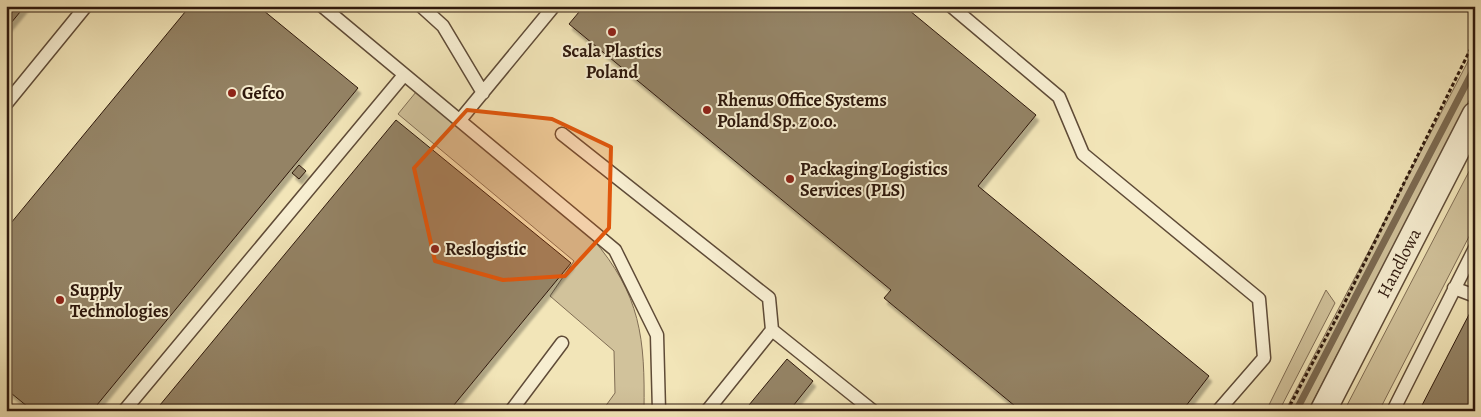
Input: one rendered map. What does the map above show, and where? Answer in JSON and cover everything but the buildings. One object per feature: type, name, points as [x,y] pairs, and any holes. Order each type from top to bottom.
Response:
[{"type":"street","name":"Handlowa","points":[[1323,411],[1475,115]]},
{"type":"lane","points":[[6,104],[86,6]]},
{"type":"lane","points":[[322,6],[615,250],[657,334],[659,411]]},
{"type":"lane","points":[[421,6],[443,26],[483,92]]},
{"type":"lane","points":[[460,120],[554,6]]},
{"type":"lane","points":[[952,6],[1059,97],[1083,154],[1259,299],[1264,358],[1218,411]]},
{"type":"lane","points":[[124,411],[404,75]]},
{"type":"lane","points":[[562,134],[769,298],[772,330],[707,411]]},
{"type":"lane","points":[[1392,411],[1475,248]]},
{"type":"lane","points":[[1454,288],[1475,296]]},
{"type":"lane","points":[[772,330],[873,411]]},
{"type":"lane","points":[[511,411],[562,343]]},
{"type":"path","points":[[1287,411],[1345,302],[1475,40]]},
{"type":"highlighted area","points":[[467,110],[552,119],[611,147],[609,228],[565,276],[503,280],[435,261],[414,168]]},
{"type":"shaded area","points":[[1475,48],[1475,89],[1308,411],[1285,411]]},
{"type":"shaded area","points":[[416,92],[592,238],[608,259],[621,279],[637,318],[643,361],[644,411],[602,411],[615,393],[614,351],[550,296],[574,261],[398,114]]},
{"type":"shaded area","points":[[1475,160],[1475,225],[1379,411],[1344,411]]},
{"type":"shaded area","points":[[1326,290],[1335,303],[1279,411],[1266,411]]},
{"type":"waterway","points":[[1296,411],[1475,67]]},
{"type":"place","name":"Scala Plastics Poland","points":[[612,32]]},
{"type":"place","name":"Gefco","points":[[232,93]]},
{"type":"place","name":"Rhenus Office Systems Poland Sp. z o.o.","points":[[707,110]]},
{"type":"place","name":"Packaging Logistics Services (PLS)","points":[[790,179]]},
{"type":"place","name":"Reslogistic","points":[[435,249]]},
{"type":"place","name":"Supply Technologies","points":[[60,300]]}]
